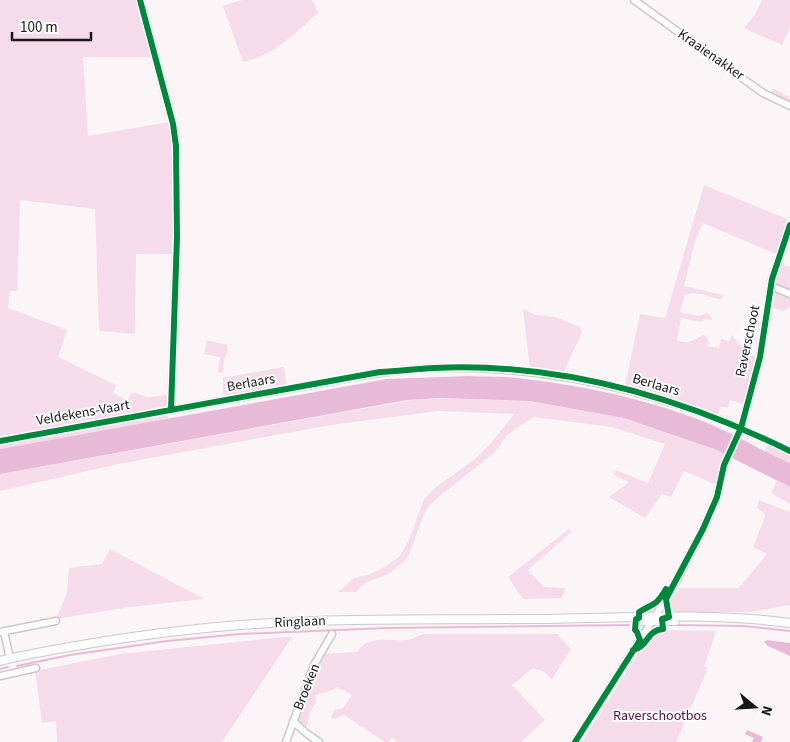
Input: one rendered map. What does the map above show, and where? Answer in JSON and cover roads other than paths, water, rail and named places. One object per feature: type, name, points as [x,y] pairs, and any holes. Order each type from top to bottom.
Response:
[{"type":"main road","name":"Ringlaan","points":[[603,619],[636,621],[708,616],[790,623]]},
{"type":"main road","name":"Ringlaan","points":[[0,661],[117,639],[200,628],[257,624],[318,621],[657,619]]},
{"type":"street","name":"Berlaars","points":[[140,0],[173,124],[176,146],[177,237],[171,410],[380,372],[434,368],[496,368],[551,374],[605,384],[654,396],[700,411],[739,431]]},
{"type":"street","name":"Kraaienakker","points":[[634,0],[764,93],[790,106]]},
{"type":"street","name":"Raverschoot","points":[[575,742],[657,619],[703,530],[717,497],[726,460],[739,431],[760,357],[771,286],[790,225]]},
{"type":"street","points":[[771,286],[790,294]]},
{"type":"street","points":[[10,658],[2,632],[56,621]]},
{"type":"street","name":"Broeken","points":[[286,742],[314,665],[332,634]]},
{"type":"street","points":[[0,676],[36,668]]},
{"type":"street","points":[[293,721],[319,742]]},
{"type":"waterway","points":[[17,666],[70,655],[167,641],[240,634],[387,628],[629,625]]},
{"type":"waterway","points":[[674,625],[744,626],[790,631]]},
{"type":"waterway","points":[[0,669],[8,667]]},
{"type":"park label","name":"Raverschootbos","points":[[660,716]]}]
